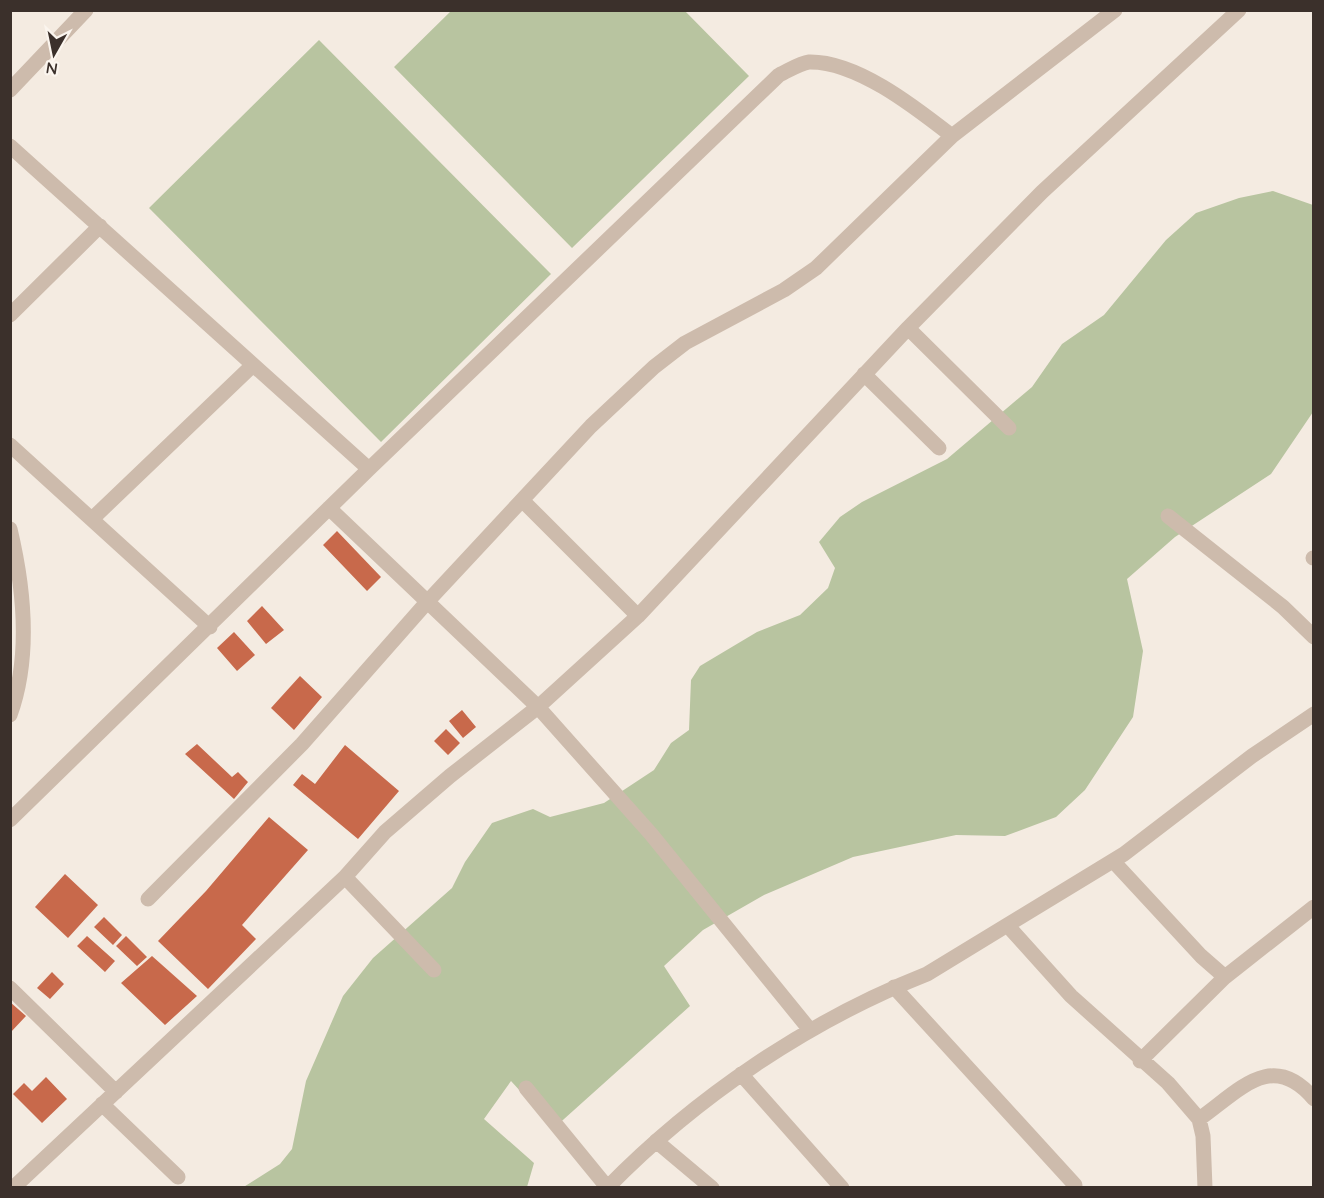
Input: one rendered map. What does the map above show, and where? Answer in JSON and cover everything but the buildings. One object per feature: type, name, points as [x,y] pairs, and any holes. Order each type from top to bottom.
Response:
[{"type":"street","points":[[148,899],[302,744],[428,601],[591,426],[654,367],[685,343],[784,290],[816,268],[952,136],[1115,10]]},
{"type":"street","points":[[13,1188],[345,877],[385,832],[450,776],[538,707],[638,616],[864,374],[1042,192],[1239,10]]},
{"type":"street","points":[[10,90],[80,13]]},
{"type":"street","points":[[10,820],[210,627],[369,469],[779,75],[807,62],[833,64],[903,97],[952,136]]},
{"type":"street","points":[[10,146],[369,469]]},
{"type":"street","points":[[10,315],[100,226]]},
{"type":"street","points":[[908,328],[1009,428]]},
{"type":"street","points":[[92,519],[254,365]]},
{"type":"street","points":[[864,374],[939,448]]},
{"type":"street","points":[[10,445],[210,627]]},
{"type":"street","points":[[522,500],[638,616]]},
{"type":"street","points":[[329,508],[538,707],[651,834],[810,1030]]},
{"type":"street","points":[[1168,516],[1283,607],[1314,637]]},
{"type":"street","points":[[10,529],[24,628],[16,699],[10,715]]},
{"type":"street","points":[[526,1088],[607,1187],[656,1141],[741,1074],[810,1030],[894,987],[927,974],[1113,861],[1252,756],[1314,714]]},
{"type":"street","points":[[1113,861],[1202,956],[1225,977]]},
{"type":"street","points":[[345,877],[434,969]]},
{"type":"street","points":[[1140,1061],[1225,977],[1314,907]]},
{"type":"street","points":[[1008,926],[1071,996],[1140,1061],[1168,1083],[1199,1119],[1203,1136],[1205,1188]]},
{"type":"street","points":[[894,987],[1075,1185]]},
{"type":"street","points":[[10,988],[116,1092]]},
{"type":"street","points":[[741,1074],[842,1188]]},
{"type":"street","points":[[1199,1119],[1261,1076],[1290,1077],[1302,1085],[1314,1099]]},
{"type":"street","points":[[102,1104],[178,1177]]},
{"type":"street","points":[[656,1141],[712,1188]]},
{"type":"green space","points":[[684,10],[749,76],[572,248],[394,67],[451,11]]},
{"type":"green space","points":[[319,40],[551,274],[381,442],[149,208]]},
{"type":"green space","points":[[1273,191],[1313,205],[1313,412],[1271,474],[1175,537],[1127,579],[1143,651],[1133,717],[1085,790],[1056,817],[1005,836],[956,835],[853,857],[764,895],[703,930],[664,966],[690,1006],[554,1128],[511,1081],[484,1119],[534,1163],[527,1187],[242,1188],[280,1164],[292,1149],[306,1081],[343,996],[373,958],[452,888],[465,862],[492,823],[533,809],[550,817],[604,803],[654,770],[671,743],[689,730],[691,680],[700,666],[757,632],[800,615],[828,588],[835,568],[819,542],[840,517],[862,502],[947,459],[1032,387],[1062,344],[1104,315],[1166,240],[1196,213],[1239,198]]}]
